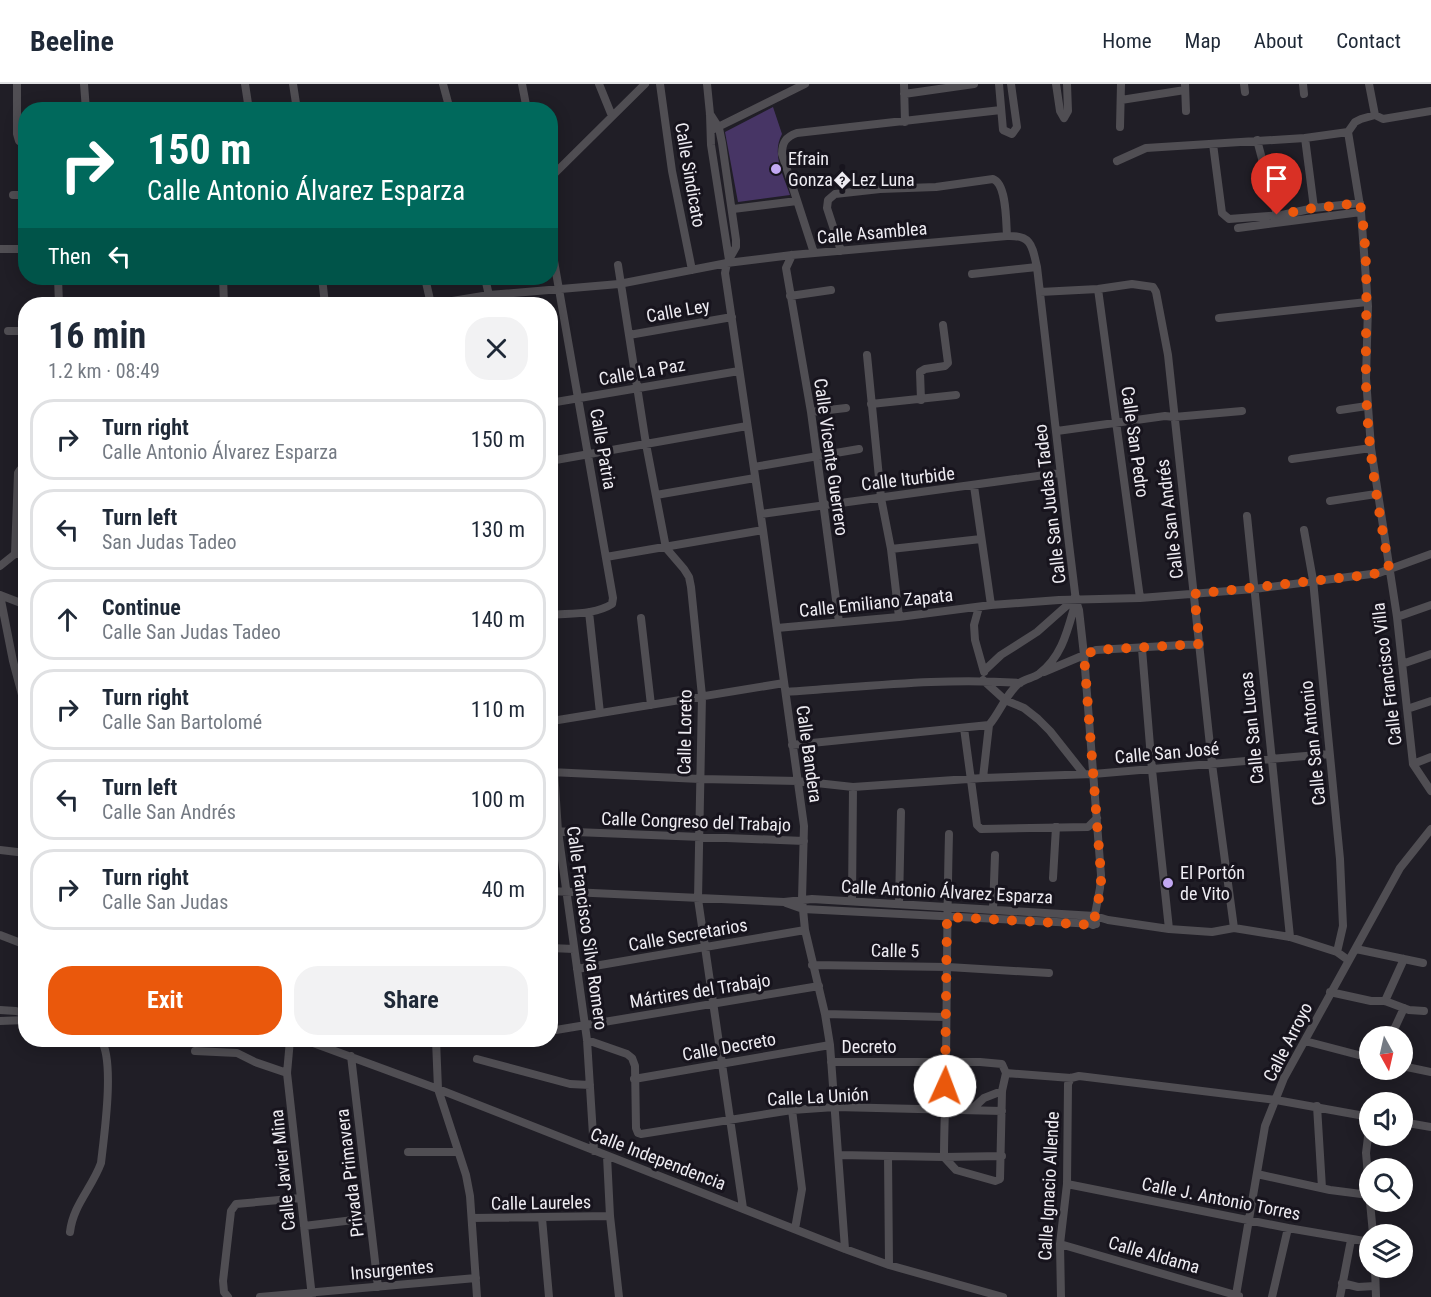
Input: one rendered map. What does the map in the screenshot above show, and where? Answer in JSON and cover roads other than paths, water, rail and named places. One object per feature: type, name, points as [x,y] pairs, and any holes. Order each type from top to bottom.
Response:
[{"type":"street","points":[[18,84],[18,138]]},
{"type":"street","points":[[84,84],[85,102]]},
{"type":"street","points":[[244,84],[247,102]]},
{"type":"street","points":[[293,84],[296,102]]},
{"type":"street","points":[[443,84],[448,102]]},
{"type":"street","points":[[522,84],[525,102]]},
{"type":"street","points":[[599,84],[612,116]]},
{"type":"street","points":[[558,170],[645,84]]},
{"type":"street","name":"Calle Sindicato","points":[[660,84],[672,171],[692,270]]},
{"type":"street","points":[[707,84],[711,114],[710,131],[728,262]]},
{"type":"street","points":[[710,131],[805,84]]},
{"type":"street","points":[[904,84],[904,122]]},
{"type":"street","points":[[904,94],[974,84]]},
{"type":"street","points":[[999,84],[1004,130],[1012,134],[1017,127],[1011,84]]},
{"type":"street","points":[[1056,84],[1060,111],[1064,118],[1068,111],[1067,84]]},
{"type":"street","points":[[1120,127],[1121,84]]},
{"type":"street","points":[[1303,84],[1304,94]]},
{"type":"street","points":[[1369,84],[1376,115],[1383,119],[1431,111]]},
{"type":"street","points":[[1121,100],[1185,87],[1186,111]]},
{"type":"street","points":[[814,253],[782,154],[782,147],[789,136],[797,133],[1001,110]]},
{"type":"street","points":[[711,114],[718,128],[733,209],[736,247],[728,262]]},
{"type":"street","points":[[1117,161],[1146,148],[1305,138],[1348,132],[1355,122],[1376,115]]},
{"type":"street","name":"Calle Francisco Villa","points":[[1348,132],[1360,208],[1367,302],[1367,406],[1376,494],[1397,617],[1413,764],[1431,791]]},
{"type":"street","points":[[1305,138],[1314,208]]},
{"type":"street","points":[[1257,140],[1277,215]]},
{"type":"street","points":[[1213,144],[1221,207],[1225,217],[1241,219],[1314,208],[1360,208]]},
{"type":"street","points":[[841,251],[827,208],[828,201],[835,194],[880,189],[936,188],[993,179],[998,181],[1001,187],[1007,236]]},
{"type":"street","points":[[13,195],[18,195]]},
{"type":"street","points":[[733,209],[797,201]]},
{"type":"street","points":[[1238,228],[1360,208]]},
{"type":"street","name":"Calle Asamblea","points":[[476,297],[619,284],[728,262],[1021,236]]},
{"type":"street","name":"Calle San Judas Tadeo","points":[[1021,236],[1027,239],[1032,248],[1037,267],[1057,431],[1059,473],[1074,601],[1079,610],[1084,655],[1101,875],[1093,925]]},
{"type":"street","points":[[0,249],[18,249]]},
{"type":"street","name":"Calle Vicente Guerrero","points":[[792,255],[786,268],[811,412],[839,622]]},
{"type":"street","name":"Calle Bandera","points":[[728,262],[725,273],[798,781],[804,841],[802,899],[805,930],[830,1044],[845,1250]]},
{"type":"street","name":"Calle Loreto","points":[[618,266],[619,284],[646,444],[666,548],[689,577],[702,696],[698,898],[743,1208]]},
{"type":"street","points":[[972,274],[1037,267]]},
{"type":"street","name":"Calle Patria","points":[[558,280],[613,602],[607,607],[589,612],[558,614]]},
{"type":"street","name":"Calle San Andrés","points":[[1098,289],[1132,284],[1153,287],[1161,314],[1168,355],[1212,764],[1234,928]]},
{"type":"street","points":[[487,285],[489,295]]},
{"type":"street","points":[[1040,292],[1098,289]]},
{"type":"street","name":"Calle San Pedro","points":[[1098,289],[1140,598]]},
{"type":"street","points":[[790,296],[831,290]]},
{"type":"street","points":[[1219,318],[1367,302]]},
{"type":"street","name":"Calle Ley","points":[[629,335],[732,317]]},
{"type":"street","points":[[921,400],[920,372],[945,366],[948,363],[943,326]]},
{"type":"street","points":[[9,331],[18,331]]},
{"type":"street","points":[[867,355],[881,498],[891,549],[899,617]]},
{"type":"street","name":"Calle La Paz","points":[[558,402],[739,370]]},
{"type":"street","points":[[871,404],[956,395]]},
{"type":"street","points":[[1340,410],[1367,406]]},
{"type":"street","points":[[811,412],[846,408]]},
{"type":"street","points":[[1057,431],[1165,416],[1242,411]]},
{"type":"street","points":[[558,460],[747,426]]},
{"type":"street","points":[[1292,459],[1371,448]]},
{"type":"street","points":[[754,467],[859,449]]},
{"type":"street","points":[[0,566],[15,554],[18,473]]},
{"type":"street","name":"Calle Iturbide","points":[[761,514],[1059,473]]},
{"type":"street","points":[[656,495],[755,478]]},
{"type":"street","points":[[974,486],[991,605]]},
{"type":"street","points":[[1330,501],[1376,494]]},
{"type":"street","name":"Calle San Lucas","points":[[1246,516],[1290,938]]},
{"type":"street","points":[[606,557],[763,530]]},
{"type":"street","name":"Calle San Antonio","points":[[1304,530],[1312,580],[1340,859],[1343,914],[1342,937],[1337,952]]},
{"type":"street","points":[[891,549],[981,538]]},
{"type":"street","name":"Calle Emiliano Zapata","points":[[777,628],[899,617],[991,605],[1140,598],[1254,589],[1379,573],[1431,554]]},
{"type":"street","points":[[0,595],[18,602]]},
{"type":"street","points":[[0,595],[18,675]]},
{"type":"street","points":[[985,670],[1001,655],[1037,632],[1074,601]]},
{"type":"street","points":[[1038,675],[1058,655],[1063,645],[1074,601]]},
{"type":"street","points":[[1397,617],[1431,605]]},
{"type":"street","points":[[979,607],[974,624],[975,640],[985,670],[983,680]]},
{"type":"street","points":[[589,612],[600,713]]},
{"type":"street","points":[[641,618],[651,705]]},
{"type":"street","points":[[983,778],[989,725],[1005,700],[1020,683],[1096,650],[1200,644]]},
{"type":"street","points":[[1142,649],[1152,770],[1170,929]]},
{"type":"street","points":[[1402,664],[1431,654]]},
{"type":"street","points":[[983,680],[1005,700],[1024,708],[1038,719],[1084,774]]},
{"type":"street","points":[[786,692],[939,681],[983,680],[1020,683]]},
{"type":"street","points":[[558,720],[784,683]]},
{"type":"street","points":[[1407,709],[1431,701]]},
{"type":"street","points":[[792,745],[989,725]]},
{"type":"street","points":[[967,728],[977,825],[981,830],[1088,827],[1097,818]]},
{"type":"street","name":"Calle San José","points":[[558,772],[798,781],[853,787],[1152,770],[1329,754]]},
{"type":"street","points":[[1413,764],[1431,757]]},
{"type":"street","points":[[852,901],[853,787]]},
{"type":"street","points":[[899,904],[901,812]]},
{"type":"street","points":[[1053,878],[1056,827]]},
{"type":"street","points":[[1088,827],[1097,838]]},
{"type":"street","name":"Calle Arroyo","points":[[1238,1296],[1248,1220],[1265,1126],[1284,1078],[1400,868],[1431,829]]},
{"type":"street","name":"Calle Congreso del Trabajo","points":[[558,831],[804,841]]},
{"type":"street","points":[[949,834],[944,1157],[956,1170],[998,1181],[1001,1177],[1002,1091],[1006,1073],[1071,1078],[1079,1076],[1276,1100],[1317,1106],[1359,1116]]},
{"type":"street","points":[[0,850],[18,852]]},
{"type":"street","name":"Calle Francisco Silva Romero","points":[[558,851],[587,1040],[594,1151]]},
{"type":"street","points":[[993,909],[995,855]]},
{"type":"street","name":"Calle Antonio Álvarez Esparza","points":[[558,892],[784,902],[802,899],[852,901],[1095,916],[1170,929],[1212,932],[1234,928],[1290,938],[1337,952],[1348,960]]},
{"type":"street","name":"Calle Antonio Álvarez Esparza","points":[[784,902],[803,909],[947,917],[1093,925],[1108,920]]},
{"type":"street","name":"Calle Secretarios","points":[[577,969],[805,930]]},
{"type":"street","points":[[0,935],[18,942]]},
{"type":"street","points":[[558,948],[574,948]]},
{"type":"street","points":[[1356,949],[1423,963]]},
{"type":"street","points":[[1385,1001],[1404,959]]},
{"type":"street","name":"Calle 5","points":[[812,965],[948,967],[1049,973]]},
{"type":"street","name":"Mártires del Trabajo","points":[[558,1030],[819,986]]},
{"type":"street","points":[[1330,992],[1371,1001],[1385,1001],[1409,1010],[1424,1011]]},
{"type":"street","points":[[1396,1026],[1404,1008]]},
{"type":"street","points":[[0,1010],[18,1012]]},
{"type":"street","points":[[825,1014],[945,1017]]},
{"type":"street","points":[[0,1021],[18,1020]]},
{"type":"street","points":[[587,1040],[632,1058],[634,1079]]},
{"type":"street","points":[[1305,1041],[1359,1055]]},
{"type":"street","name":"Calle Decreto","points":[[634,1079],[830,1044]]},
{"type":"street","points":[[70,1232],[72,1218],[98,1173],[101,1163],[107,1078],[104,1047]]},
{"type":"street","name":"Calle Javier Mina","points":[[289,1047],[287,1073],[312,1295]]},
{"type":"street","name":"Calle Independencia","points":[[325,1047],[743,1208],[845,1250],[1000,1297]]},
{"type":"street","points":[[436,1047],[438,1089],[466,1175],[472,1218],[477,1297]]},
{"type":"street","points":[[195,1051],[237,1053],[287,1073]]},
{"type":"street","name":"Privada Primavera","points":[[351,1056],[378,1287]]},
{"type":"street","points":[[477,1059],[570,1084],[590,1085]]},
{"type":"street","name":"Decreto","points":[[831,1062],[980,1062],[1002,1064],[1006,1073]]},
{"type":"street","points":[[1413,1068],[1431,1072]]},
{"type":"street","name":"Calle Ignacio Allende","points":[[1061,1297],[1060,1244],[1067,1184],[1068,1084],[1071,1078]]},
{"type":"street","name":"Calle La Unión","points":[[634,1079],[636,1128],[638,1133],[645,1134],[792,1110],[835,1107],[1002,1112]]},
{"type":"street","points":[[971,1110],[984,1098],[1002,1091]]},
{"type":"street","points":[[1317,1106],[1322,1188]]},
{"type":"street","points":[[792,1110],[802,1189],[795,1229]]},
{"type":"street","points":[[1413,1124],[1431,1127]]},
{"type":"street","points":[[408,1152],[458,1152]]},
{"type":"street","points":[[839,1155],[1002,1156]]},
{"type":"street","points":[[607,1156],[610,1216],[619,1297]]},
{"type":"street","points":[[888,1156],[889,1264]]},
{"type":"street","points":[[1257,1174],[1359,1196]]},
{"type":"street","name":"Calle J. Antonio Torres","points":[[1067,1184],[1359,1241]]},
{"type":"street","points":[[228,1297],[224,1292],[223,1281],[231,1211],[236,1204],[301,1198]]},
{"type":"street","name":"Calle Laureles","points":[[472,1218],[610,1216]]},
{"type":"street","points":[[304,1226],[370,1218]]},
{"type":"street","points":[[542,1218],[549,1297]]},
{"type":"street","points":[[1272,1297],[1288,1228]]},
{"type":"street","points":[[1340,1297],[1351,1240]]},
{"type":"street","name":"Calle Aldama","points":[[1060,1244],[1238,1296]]},
{"type":"street","name":"Insurgentes","points":[[260,1297],[312,1295],[476,1278]]},
{"type":"street","points":[[1376,1278],[1376,1297]]},
{"type":"street","points":[[1342,1283],[1358,1287],[1376,1286]]},
{"type":"place","name":"Efrain Gonza�Lez Luna","points":[[776,169]]},
{"type":"place","name":"El Portón de Vito","points":[[1168,883]]}]
